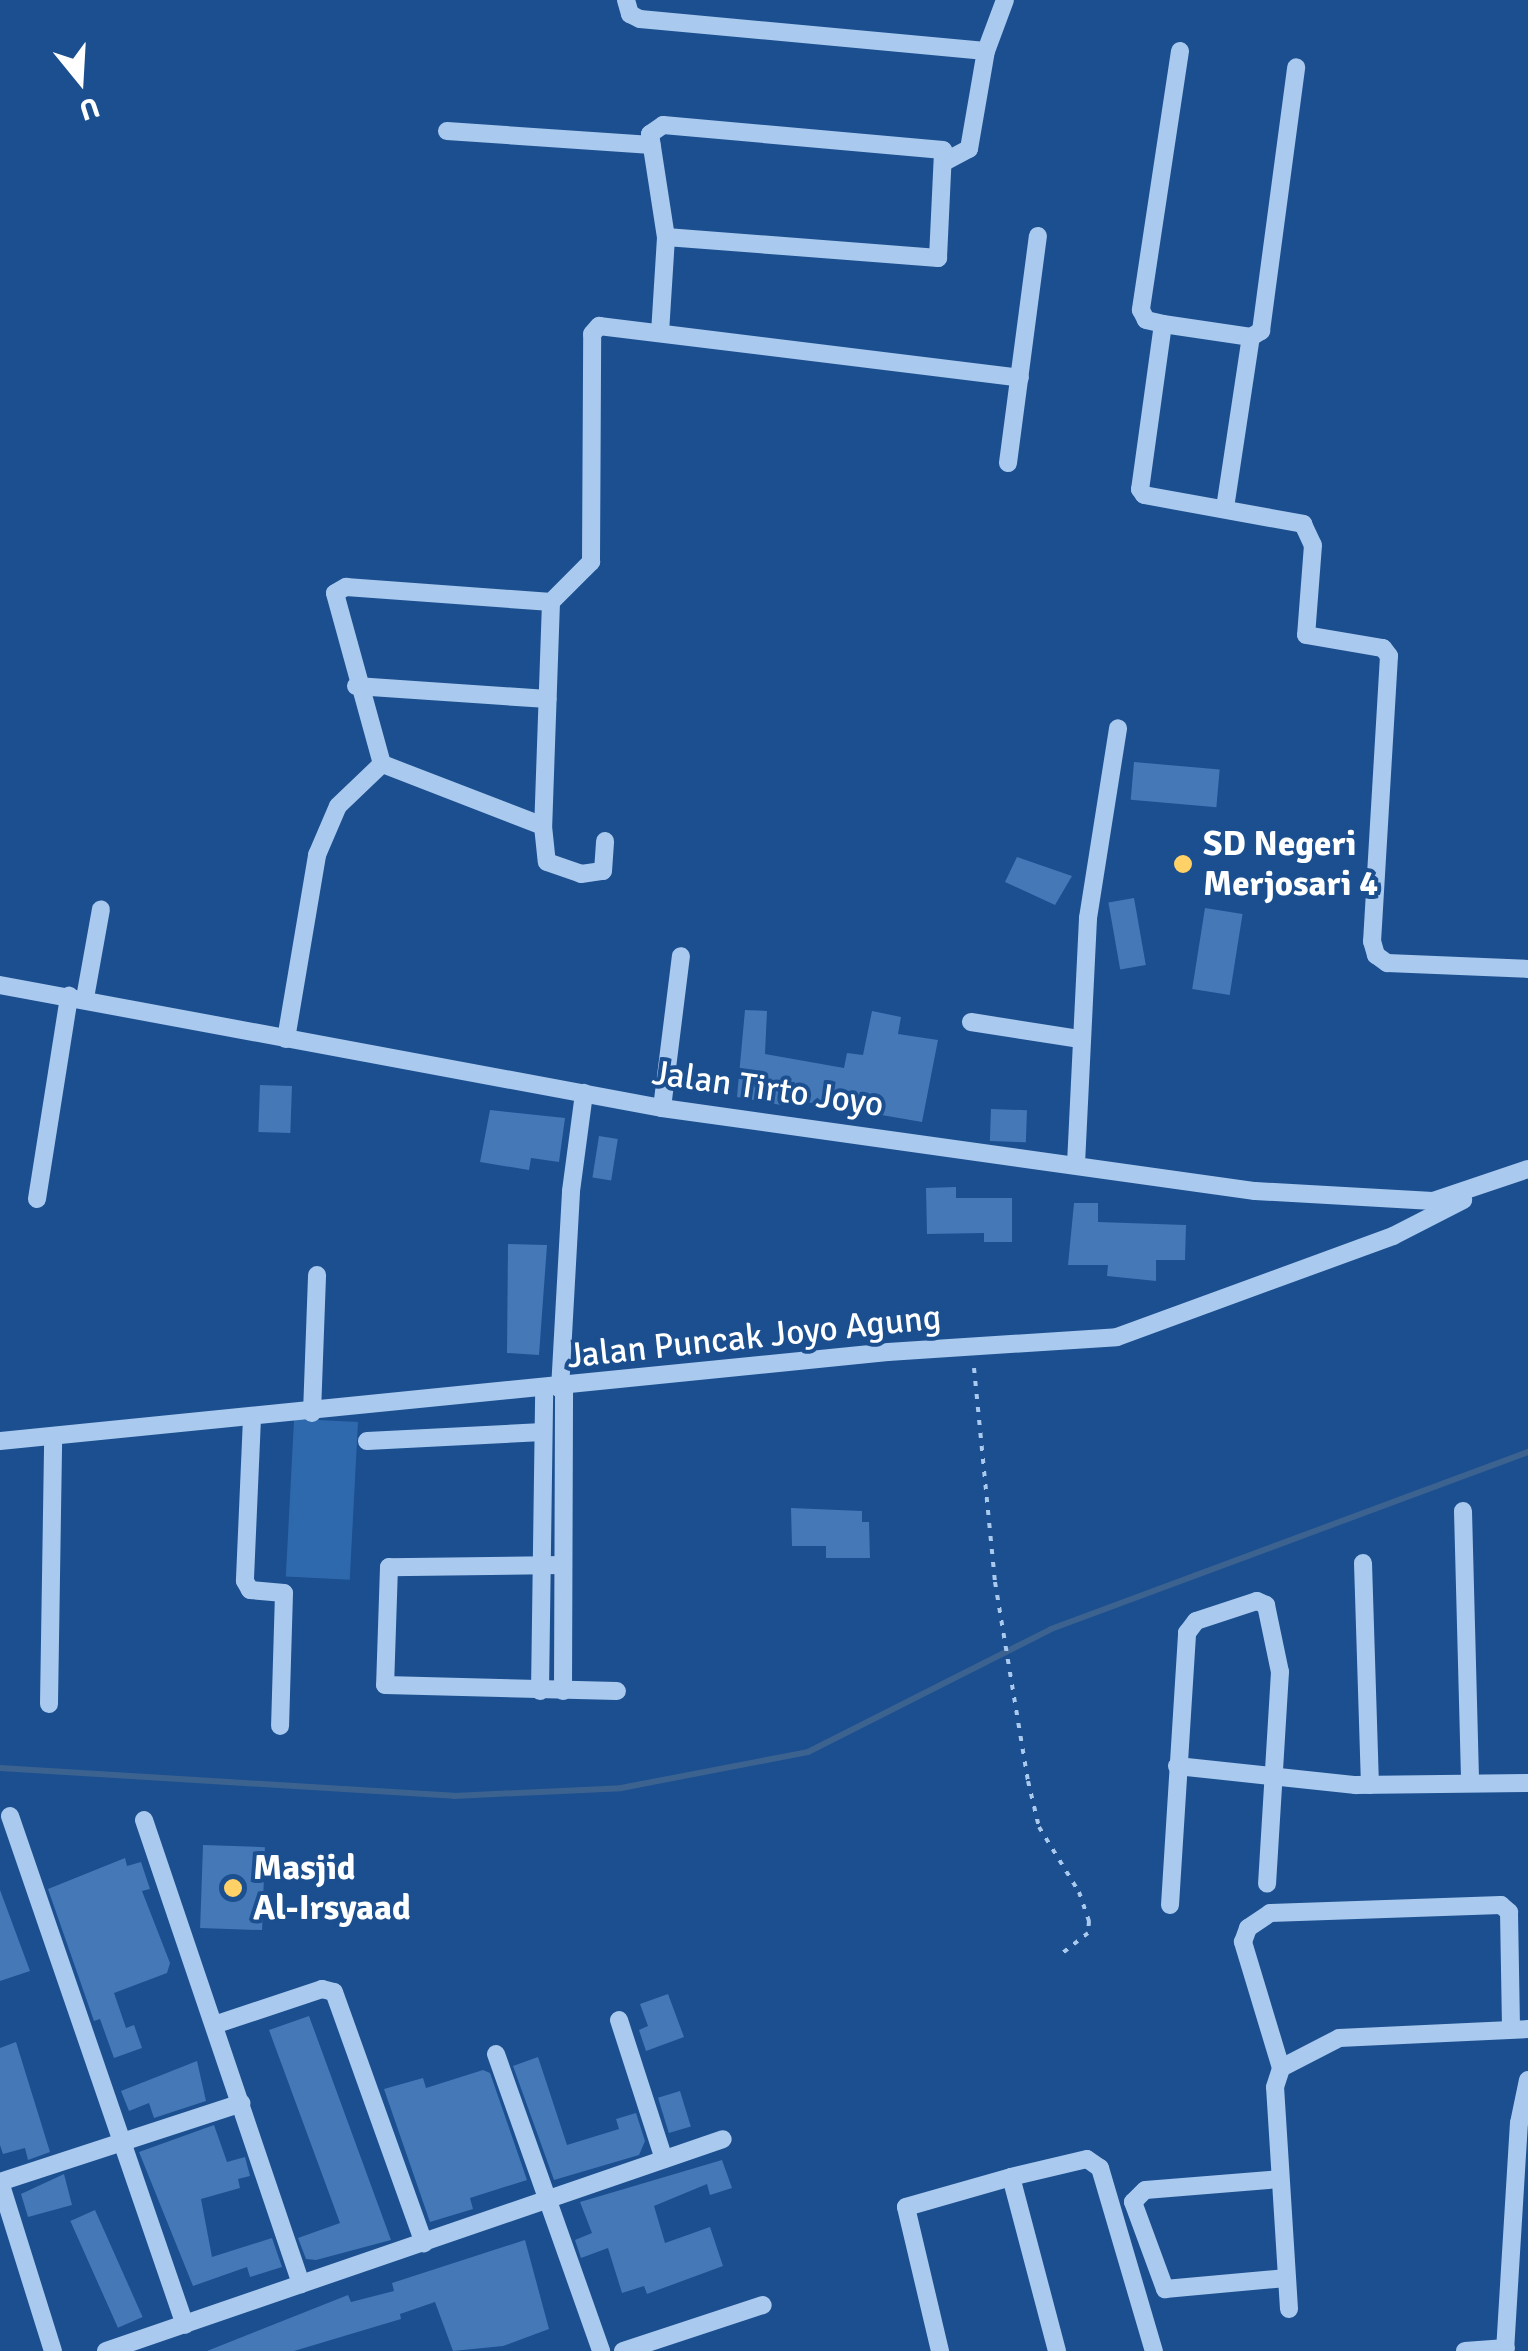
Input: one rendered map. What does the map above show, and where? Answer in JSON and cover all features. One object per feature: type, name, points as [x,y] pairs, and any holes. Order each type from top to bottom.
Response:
[{"type":"street","points":[[626,0],[630,14],[640,19],[986,52]]},
{"type":"street","points":[[946,161],[969,149],[986,52],[1005,0]]},
{"type":"street","points":[[1180,52],[1140,310],[1146,320],[1251,337],[1261,331],[1296,67]]},
{"type":"street","points":[[660,332],[666,237],[650,134],[662,126],[934,148],[946,161],[938,258],[666,237]]},
{"type":"street","points":[[447,131],[652,145]]},
{"type":"street","points":[[1008,463],[1038,236]]},
{"type":"street","points":[[1164,324],[1140,489],[1303,524],[1313,545],[1306,635],[1382,648],[1389,656],[1372,941],[1376,955],[1387,963],[1528,969]]},
{"type":"street","points":[[606,841],[604,870],[581,874],[546,862],[542,826],[551,602],[592,562],[592,334],[608,325],[1020,378]]},
{"type":"street","points":[[1225,508],[1251,337]]},
{"type":"street","points":[[382,764],[332,600],[339,590],[551,602]]},
{"type":"street","points":[[356,686],[548,699]]},
{"type":"street","points":[[1076,1164],[1088,918],[1118,728]]},
{"type":"street","points":[[382,764],[542,826]]},
{"type":"street","points":[[286,1040],[306,895],[323,839],[338,806],[382,764]]},
{"type":"street","points":[[37,1198],[77,997],[101,909]]},
{"type":"street","points":[[662,1108],[681,956]]},
{"type":"street","name":"Jalan Tirto Joyo","points":[[0,985],[662,1108],[1334,1199],[1433,1200],[1485,1188],[1528,1169]]},
{"type":"street","points":[[970,1022],[1080,1039]]},
{"type":"street","points":[[563,1690],[556,1390],[571,1190],[584,1094]]},
{"type":"street","name":"Jalan Puncak Joyo Agung","points":[[0,1441],[556,1390],[888,1352],[972,1350],[1150,1329],[1393,1236],[1485,1188]]},
{"type":"street","points":[[312,1412],[317,1275]]},
{"type":"street","points":[[540,1690],[543,1432],[556,1390]]},
{"type":"street","points":[[252,1418],[245,1581],[250,1590],[284,1594],[280,1726]]},
{"type":"street","points":[[367,1441],[543,1432]]},
{"type":"street","points":[[49,1704],[53,1436]]},
{"type":"street","points":[[1463,1511],[1470,1783]]},
{"type":"street","points":[[1363,1563],[1370,1785]]},
{"type":"street","points":[[563,1564],[393,1565],[386,1572],[390,1689],[617,1691]]},
{"type":"street","points":[[1170,1906],[1187,1633],[1196,1621],[1257,1600],[1266,1605],[1280,1672],[1267,1884]]},
{"type":"street","points":[[1177,1766],[1370,1785],[1528,1783]]},
{"type":"street","points":[[10,1816],[184,2325]]},
{"type":"street","points":[[144,1820],[301,2284]]},
{"type":"street","points":[[1281,2068],[1339,2038],[1519,2029],[1509,1912],[1502,1905],[1270,1913],[1248,1928],[1243,1942],[1281,2068],[1275,2087],[1290,2309]]},
{"type":"street","points":[[214,2024],[322,1989],[334,1992],[424,2244]]},
{"type":"street","points":[[619,2020],[664,2159]]},
{"type":"street","points":[[496,2054],[544,2201],[601,2351]]},
{"type":"street","points":[[1465,2351],[1505,2349],[1519,2123],[1528,2080]]},
{"type":"street","points":[[53,2351],[0,2182],[241,2103]]},
{"type":"street","points":[[106,2351],[722,2139]]},
{"type":"street","points":[[940,2351],[906,2207],[1087,2158],[1100,2168],[1154,2351]]},
{"type":"street","points":[[1011,2177],[1057,2351]]},
{"type":"street","points":[[1280,2180],[1145,2190],[1133,2202],[1165,2289],[1287,2278]]},
{"type":"street","points":[[623,2351],[763,2304]]},
{"type":"path","points":[[972,1350],[1001,1615],[1040,1827],[1079,1892],[1089,1921],[1088,1932],[1062,1953]]},
{"type":"shaded area","points":[[294,1419],[358,1422],[350,1580],[286,1576]]},
{"type":"building","points":[[1134,762],[1220,769],[1216,807],[1131,800]]},
{"type":"building","points":[[1017,857],[1072,876],[1055,905],[1005,882]]},
{"type":"building","points":[[1134,898],[1146,965],[1120,969],[1108,903]]},
{"type":"building","points":[[1205,908],[1243,914],[1230,995],[1192,989]]},
{"type":"building","points":[[745,1010],[767,1011],[765,1054],[844,1068],[847,1053],[863,1055],[872,1011],[901,1017],[898,1034],[938,1040],[922,1122],[783,1098],[781,1105],[737,1097]]},
{"type":"building","points":[[260,1085],[292,1086],[290,1133],[258,1132]]},
{"type":"building","points":[[991,1109],[1027,1110],[1026,1142],[990,1141]]},
{"type":"building","points":[[490,1110],[565,1118],[559,1162],[531,1158],[529,1170],[480,1162]]},
{"type":"building","points":[[599,1136],[618,1139],[611,1180],[592,1177]]},
{"type":"building","points":[[956,1187],[956,1198],[1012,1198],[1012,1242],[984,1242],[984,1233],[927,1234],[926,1188]]},
{"type":"building","points":[[1074,1203],[1098,1203],[1098,1222],[1186,1225],[1185,1260],[1156,1260],[1156,1281],[1107,1276],[1108,1265],[1068,1265]]},
{"type":"building","points":[[508,1244],[547,1245],[539,1355],[507,1353]]},
{"type":"building","points":[[791,1508],[862,1511],[862,1522],[869,1522],[870,1558],[826,1558],[826,1546],[792,1546]]},
{"type":"building","name":"Masjid Al-Irsyaad","points":[[203,1845],[265,1847],[262,1930],[200,1928]]},
{"type":"building","points":[[125,1858],[127,1866],[141,1862],[150,1889],[142,1891],[170,1963],[167,1973],[114,1993],[126,2028],[134,2025],[142,2048],[114,2058],[100,2019],[94,2021],[48,1889]]},
{"type":"building","points":[[0,1890],[30,1971],[0,1981]]},
{"type":"building","points":[[668,1994],[684,2037],[646,2051],[639,2030],[648,2026],[640,2004]]},
{"type":"building","points":[[309,2016],[391,2240],[316,2260],[306,2259],[298,2238],[340,2223],[269,2030]]},
{"type":"building","points":[[16,2042],[50,2152],[28,2160],[25,2148],[3,2154],[0,2145],[0,2048]]},
{"type":"building","points":[[538,2057],[567,2145],[619,2129],[616,2119],[636,2113],[645,2141],[639,2155],[554,2180],[513,2066]]},
{"type":"building","points":[[197,2061],[206,2101],[154,2118],[149,2103],[129,2111],[121,2091]]},
{"type":"building","points":[[483,2070],[490,2073],[527,2180],[470,2198],[473,2209],[430,2222],[384,2089],[423,2078],[426,2088]]},
{"type":"building","points":[[680,2091],[691,2126],[669,2133],[658,2098]]},
{"type":"building","points":[[214,2125],[227,2162],[245,2157],[250,2176],[238,2179],[240,2188],[201,2199],[212,2257],[272,2238],[282,2267],[250,2277],[247,2267],[193,2286],[139,2152]]},
{"type":"building","points":[[722,2160],[732,2188],[710,2195],[707,2184],[654,2206],[665,2243],[710,2227],[723,2266],[647,2294],[644,2286],[622,2293],[608,2248],[581,2258],[575,2240],[592,2233],[580,2202]]},
{"type":"building","points":[[64,2174],[72,2205],[28,2217],[21,2194]]},
{"type":"building","points":[[95,2210],[143,2317],[118,2328],[70,2221]]},
{"type":"building","points":[[525,2240],[549,2329],[503,2346],[453,2351],[435,2302],[400,2314],[401,2319],[294,2351],[207,2351],[348,2295],[351,2302],[394,2291],[392,2283]]},
{"type":"waterway","points":[[0,1768],[454,1796],[621,1788],[808,1752],[1051,1629],[1528,1452]]},
{"type":"place","name":"SD Negeri Merjosari 4","points":[[1183,864]]},
{"type":"place","name":"Masjid Al-Irsyaad","points":[[233,1888]]}]
